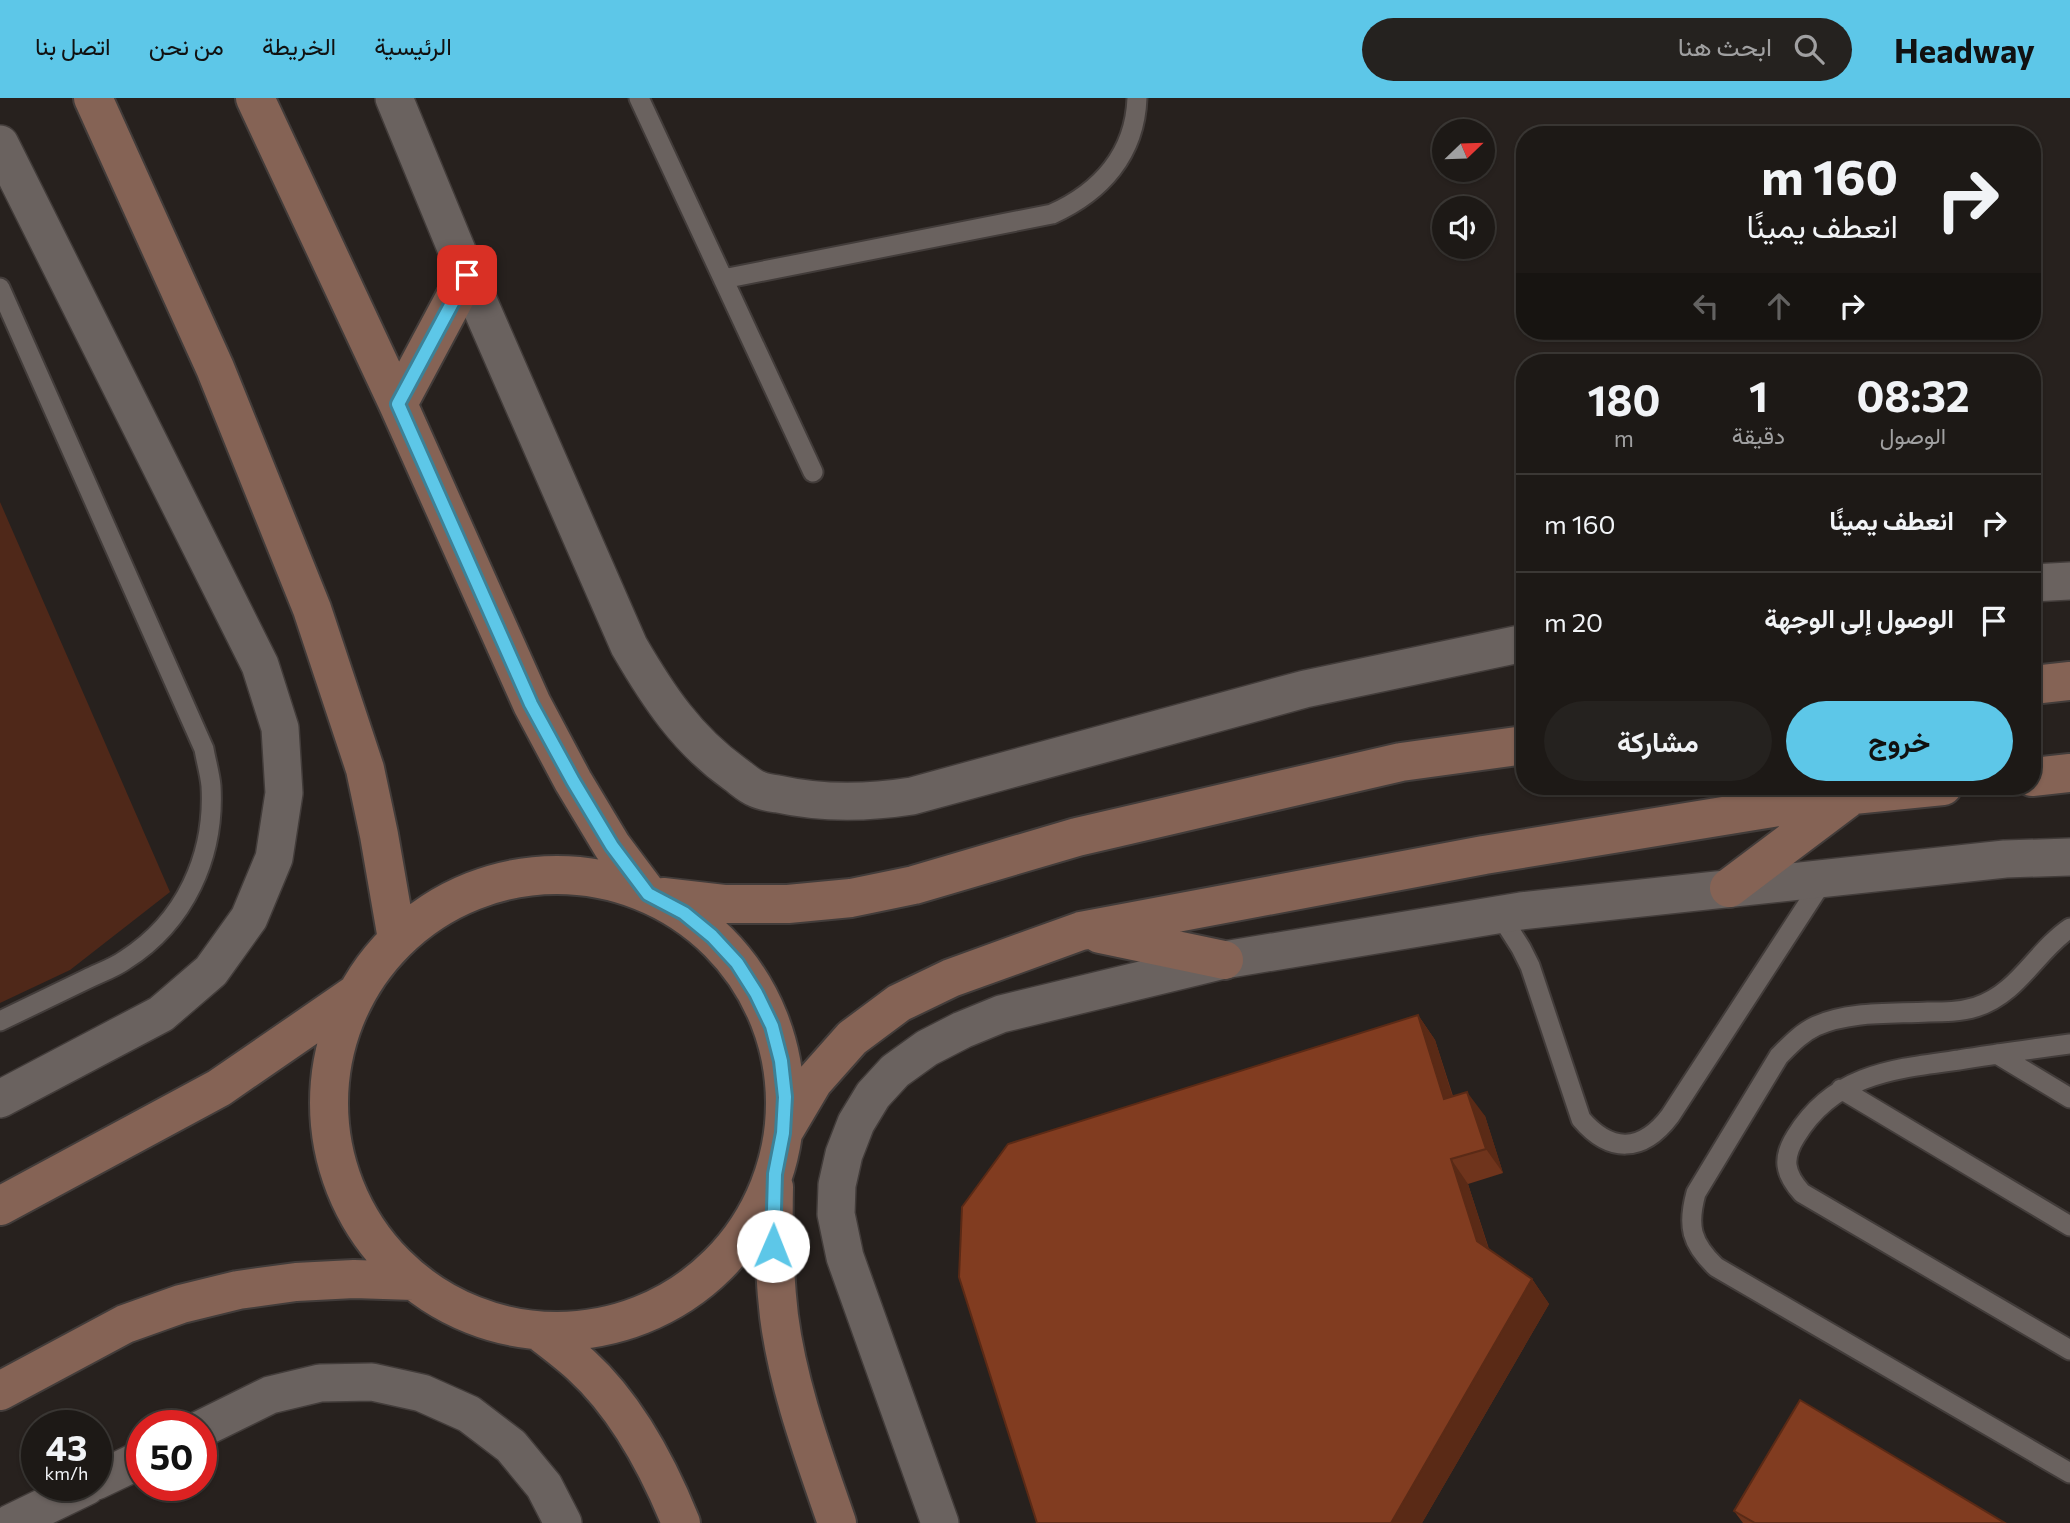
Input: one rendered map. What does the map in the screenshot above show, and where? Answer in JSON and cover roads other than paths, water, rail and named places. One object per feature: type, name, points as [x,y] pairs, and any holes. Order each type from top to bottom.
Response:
[{"type":"main road","points":[[93,98],[215,368],[312,609],[365,769],[397,939]]},
{"type":"main road","points":[[255,98],[398,404],[531,704],[612,846],[650,895],[724,904],[788,904],[851,898],[914,885],[1077,837],[1401,762],[1516,746]]},
{"type":"main road","points":[[398,404],[467,275]]},
{"type":"main road","points":[[2041,684],[2070,681]]},
{"type":"main road","points":[[2041,775],[2070,773]]},
{"type":"main road","points":[[783,1133],[813,1082],[852,1038],[899,1003],[951,978],[1081,930],[1484,855],[1853,795]]},
{"type":"main road","points":[[1728,888],[1853,795]]},
{"type":"main road","points":[[775,1174],[762,1206],[723,1261],[679,1297],[639,1317],[606,1327],[572,1332],[505,1326],[472,1316],[442,1301],[414,1281],[388,1257],[366,1229],[350,1198],[338,1164],[331,1130],[329,1094],[333,1059],[343,1025],[368,974],[397,939],[424,917],[452,900],[483,887],[516,878],[550,874],[583,876],[616,883],[650,895],[684,913],[712,936],[737,963],[756,993],[772,1026],[781,1061],[785,1097],[783,1133],[775,1174],[773,1246],[779,1318],[794,1390],[837,1523]]},
{"type":"main road","points":[[1081,930],[1224,960]]},
{"type":"main road","points":[[0,1206],[219,1088],[357,993]]},
{"type":"main road","points":[[0,1391],[125,1324],[181,1304],[237,1290],[296,1282],[354,1279],[414,1281]]},
{"type":"main road","points":[[539,1331],[582,1365],[615,1403],[643,1444],[667,1489],[681,1523]]},
{"type":"street","points":[[394,98],[467,275],[629,646],[649,682],[698,743],[726,768],[757,789],[796,798],[837,802],[878,801],[912,796],[1305,689],[1516,645]]},
{"type":"street","points":[[0,144],[260,665],[280,728],[284,793],[274,858],[249,918],[211,971],[161,1014],[0,1099]]},
{"type":"street","points":[[2041,583],[2070,581]]},
{"type":"street","points":[[940,1523],[845,1257],[836,1214],[837,1185],[844,1154],[856,1123],[873,1095],[895,1071],[927,1048],[1001,1014],[1224,960],[1500,915],[2005,859],[2070,857]]},
{"type":"street","points":[[217,1421],[270,1395],[320,1383],[372,1382],[422,1392],[469,1414],[511,1446],[544,1486],[563,1523]]},
{"type":"street","points":[[11,1523],[56,1501]]},
{"type":"lane","points":[[639,98],[813,472]]},
{"type":"lane","points":[[723,279],[1052,214],[1093,191],[1109,174],[1122,154],[1131,132],[1136,98]]},
{"type":"lane","points":[[0,288],[204,750],[211,783],[211,818],[205,853],[194,885],[175,914],[152,940],[125,961],[0,1021]]},
{"type":"lane","points":[[1500,915],[1530,967],[1581,1119],[1593,1133],[1608,1142],[1626,1144],[1643,1140],[1659,1131],[1824,879]]},
{"type":"lane","points":[[2070,929],[2009,989],[1977,1007],[1957,1011],[1856,1015],[1815,1027],[1796,1039],[1779,1056],[1696,1193],[1691,1213],[1692,1234],[1701,1253],[1716,1267],[2070,1473]]},
{"type":"lane","points":[[2070,1044],[1904,1068],[1859,1080],[1841,1089],[1809,1115],[1787,1151],[1786,1167],[1791,1181],[1802,1193],[2070,1350]]},
{"type":"lane","points":[[1997,1054],[2070,1098]]},
{"type":"lane","points":[[1841,1089],[2070,1226]]}]
